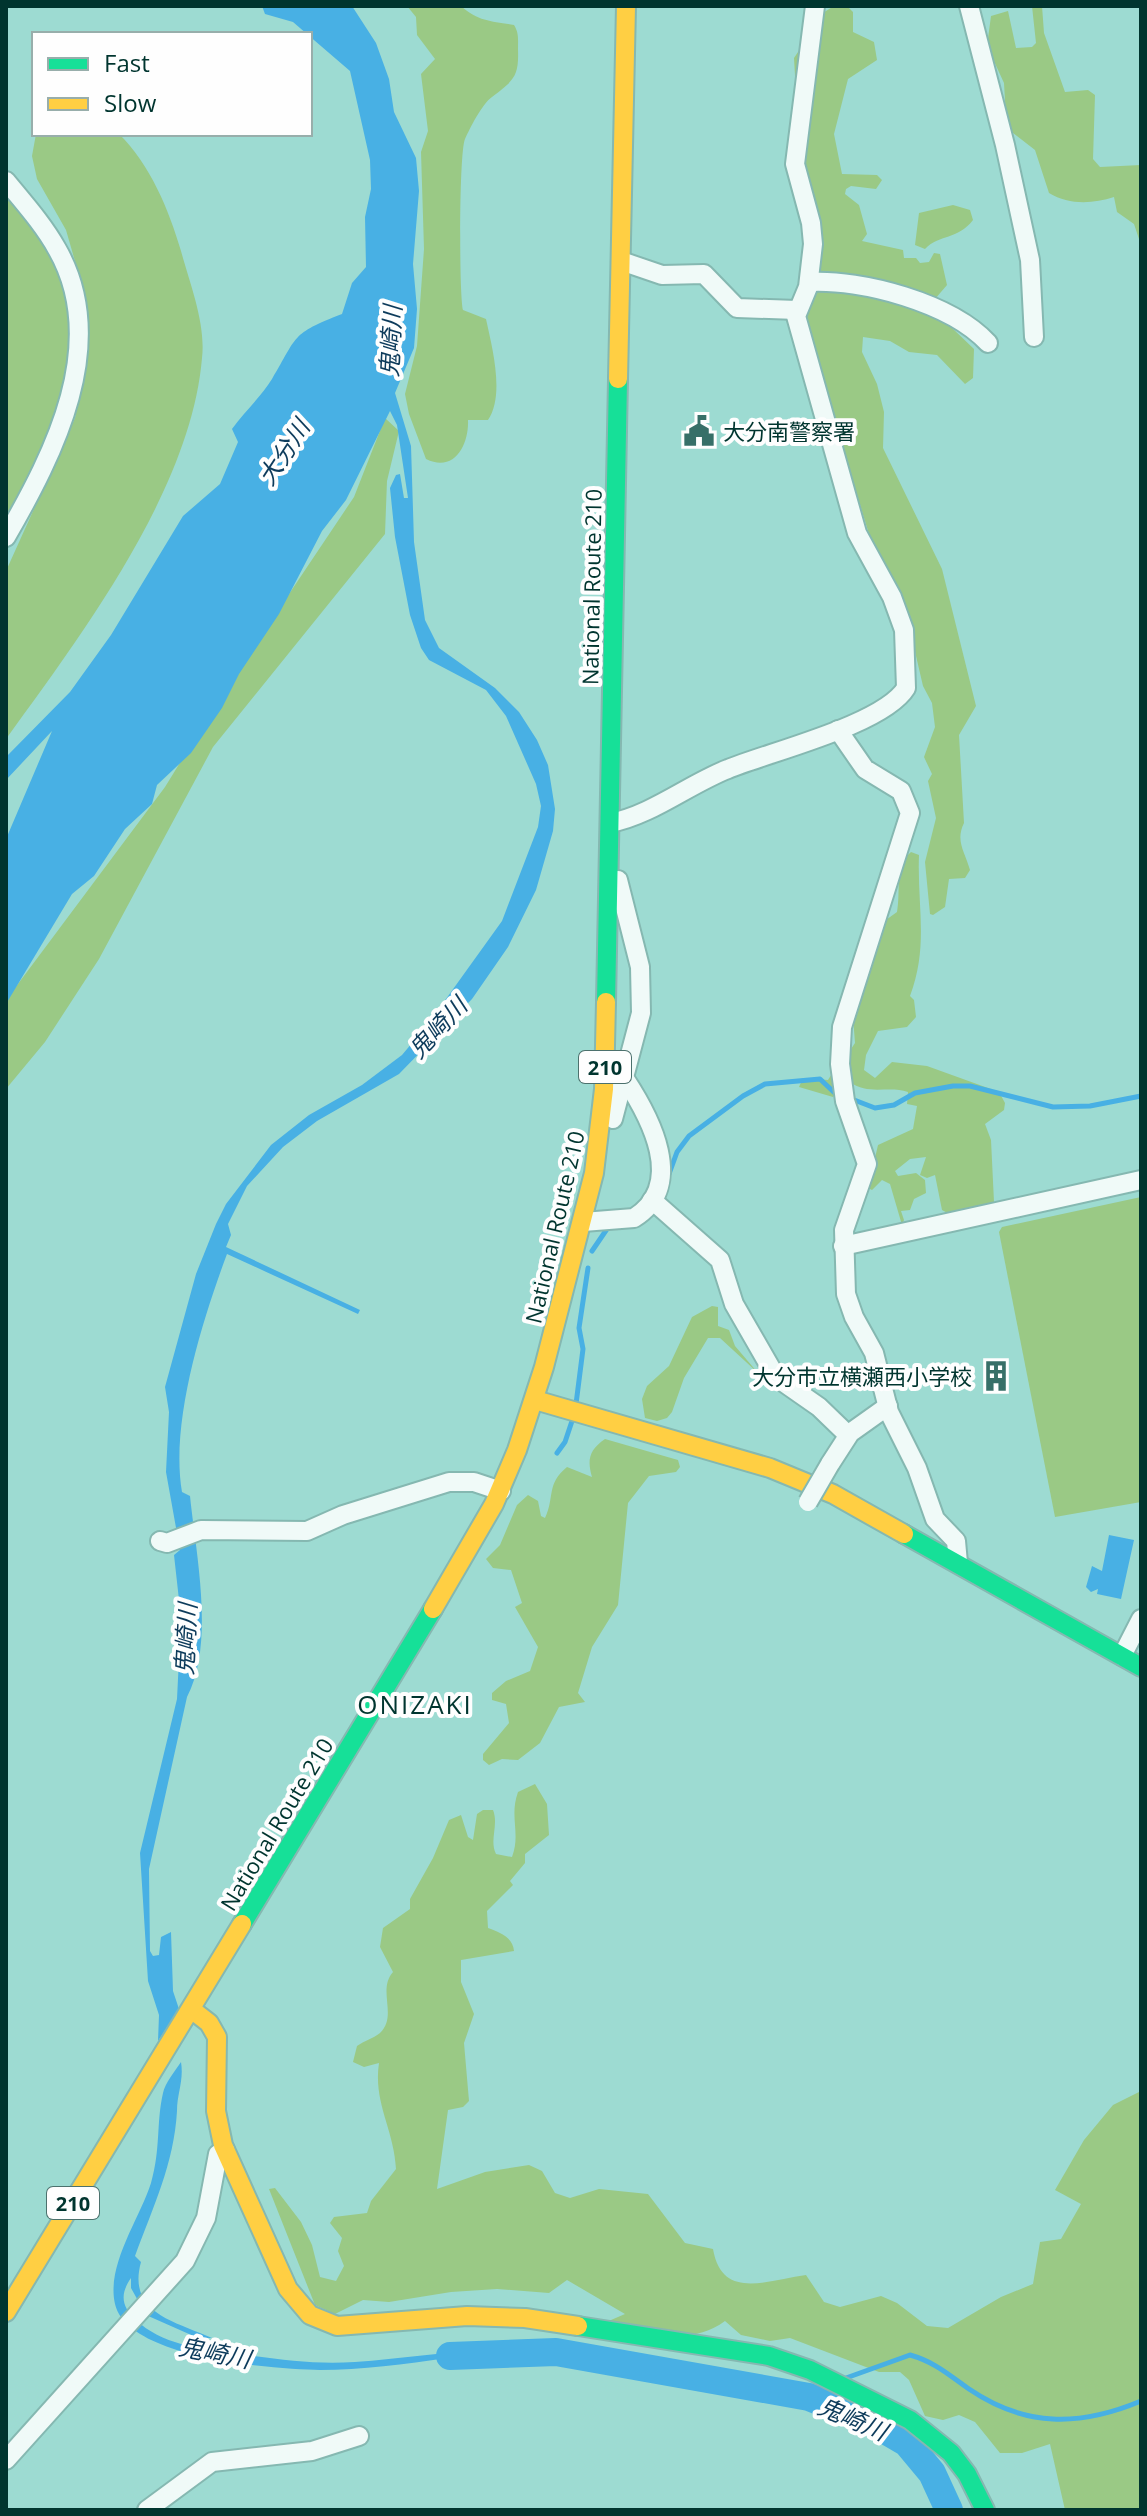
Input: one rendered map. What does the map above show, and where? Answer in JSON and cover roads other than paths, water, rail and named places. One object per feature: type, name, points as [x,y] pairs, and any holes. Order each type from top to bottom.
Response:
[{"type":"main road","name":"National Route 210","points":[[6,2312],[450,1585],[501,1491],[535,1400],[583,1222],[591,1191],[604,1089],[626,6]]},
{"type":"main road","points":[[535,1400],[796,1477],[874,1515],[1141,1667]]},
{"type":"main road","points":[[186,2017],[209,2023],[217,2037],[216,2111],[225,2150],[288,2289],[302,2308],[319,2320],[345,2326],[497,2316],[769,2356],[810,2370],[910,2420],[951,2453],[967,2474],[985,2510]]},
{"type":"street","points":[[610,823],[725,770],[838,730],[882,708],[905,691],[908,674],[906,643],[892,597],[857,533],[800,332],[797,310],[809,282],[813,234],[795,164],[815,6]]},
{"type":"street","points":[[969,6],[1030,260],[1034,337]]},
{"type":"street","points":[[6,181],[58,251],[75,297],[79,332],[75,371],[58,434],[38,483],[6,537]]},
{"type":"street","points":[[621,261],[662,275],[704,274],[737,308],[797,310]]},
{"type":"street","points":[[809,282],[848,282],[941,311],[962,320],[988,343]]},
{"type":"street","points":[[838,730],[862,767],[904,794],[910,813],[842,1027],[843,1089],[867,1164],[844,1230],[843,1280],[849,1306],[874,1353],[888,1406],[917,1468],[935,1519],[956,1541],[958,1563]]},
{"type":"street","points":[[591,1191],[640,1025],[641,978],[610,847]]},
{"type":"street","points":[[583,1222],[634,1218],[652,1200],[659,1173],[660,1144],[625,1079]]},
{"type":"street","points":[[843,1246],[1141,1180]]},
{"type":"street","points":[[652,1200],[720,1260],[734,1304],[776,1377],[819,1407],[848,1435]]},
{"type":"street","points":[[808,1502],[848,1435],[888,1406]]},
{"type":"street","points":[[164,1542],[197,1531],[307,1531],[343,1515],[449,1482],[474,1482],[501,1491]]},
{"type":"street","points":[[1122,1656],[1141,1619]]},
{"type":"street","points":[[6,2460],[185,2261],[206,2218],[218,2154],[225,2150]]},
{"type":"street","points":[[147,2510],[212,2462],[312,2451],[359,2436]]},
{"type":"water","name":"大分川","points":[[262,6],[352,6],[376,43],[389,79],[394,112],[416,158],[419,191],[413,264],[417,309],[414,348],[395,393],[411,446],[414,542],[425,620],[439,648],[495,688],[519,712],[548,765],[555,809],[553,831],[536,890],[508,947],[472,999],[399,1074],[317,1121],[283,1147],[247,1186],[228,1224],[231,1235],[226,1247],[360,1310],[358,1314],[227,1254],[199,1341],[184,1404],[179,1465],[182,1492],[190,1496],[202,1625],[195,1675],[187,1697],[149,1869],[150,1951],[153,1956],[159,1955],[161,1937],[171,1932],[173,1991],[179,2009],[158,2041],[159,2015],[148,1981],[140,1853],[177,1699],[181,1618],[174,1555],[180,1550],[166,1472],[169,1412],[165,1387],[196,1274],[226,1204],[271,1145],[309,1115],[362,1085],[402,1055],[428,1024],[502,921],[538,827],[541,806],[536,784],[506,716],[486,690],[429,660],[421,648],[410,615],[395,537],[390,488],[396,475],[400,474],[404,498],[408,498],[397,425],[390,411],[346,500],[322,531],[279,614],[239,674],[222,708],[191,753],[157,785],[152,804],[125,829],[94,876],[72,894],[6,1004],[6,839],[52,731],[6,780],[6,757],[70,692],[111,635],[183,516],[220,484],[238,442],[232,429],[268,386],[297,338],[342,314],[352,283],[366,267],[365,217],[371,189],[370,160],[350,71],[312,38],[312,32],[305,32],[293,22],[265,14]]},
{"type":"water","points":[[1109,1535],[1134,1540],[1121,1599],[1097,1594],[1098,1589],[1091,1592],[1086,1587],[1092,1566],[1102,1571]]},
{"type":"water","points":[[181,2062],[172,2149],[135,2256],[141,2262],[138,2279],[147,2304],[169,2320],[212,2338],[198,2338],[146,2315],[131,2288],[131,2278],[124,2300],[127,2310],[136,2320],[157,2335],[181,2344],[294,2361],[355,2362],[489,2351],[478,2358],[452,2362],[447,2358],[336,2370],[270,2367],[173,2349],[146,2337],[126,2323],[115,2304],[115,2274],[151,2183],[164,2089]]},
{"type":"waterway","points":[[669,1174],[677,1152],[689,1136],[743,1096],[765,1084],[820,1079],[839,1097]]},
{"type":"waterway","points":[[849,1098],[875,1108],[894,1105],[915,1093],[953,1086],[970,1086],[1053,1107],[1090,1106],[1141,1096]]},
{"type":"waterway","points":[[592,1251],[609,1226]]},
{"type":"waterway","points":[[576,1404],[583,1349],[579,1328],[588,1268]]},
{"type":"waterway","points":[[557,1453],[565,1442],[573,1418]]},
{"type":"waterway","name":"鬼崎川","points":[[450,2356],[556,2352],[809,2397],[871,2422],[907,2443],[932,2473],[949,2510]]},
{"type":"waterway","points":[[846,2378],[910,2355],[934,2365],[990,2401],[1032,2416],[1074,2419],[1118,2410],[1141,2401]]},
{"type":"waterway","points":[[809,2397],[827,2388]]},
{"type":"place","name":"大分南警察署","points":[[699,431]]},
{"type":"place","name":"大分市立横瀬西小学校","points":[[996,1376]]},
{"type":"district","name":"ONIZAKI","points":[[415,1704]]}]
